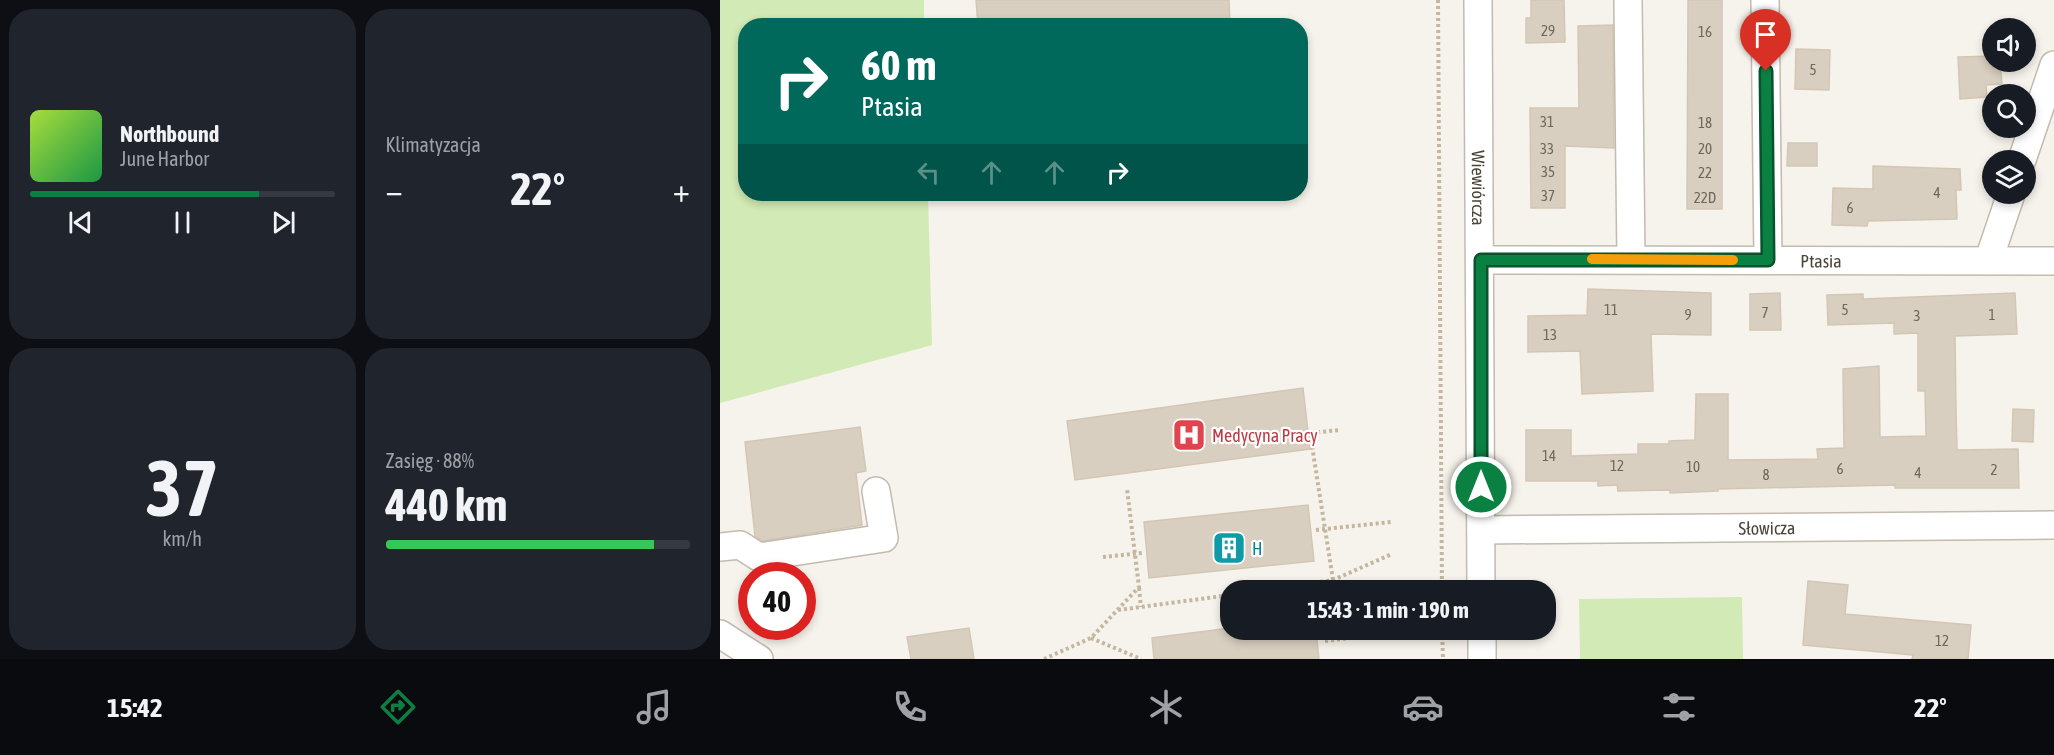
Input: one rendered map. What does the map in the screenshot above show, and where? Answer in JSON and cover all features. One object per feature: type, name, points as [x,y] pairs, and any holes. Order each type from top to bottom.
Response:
[{"type":"street","name":"Wiewiórcza","points":[[1478,0],[1481,580]]},
{"type":"street","points":[[1628,0],[1631,259]]},
{"type":"street","points":[[1765,0],[1768,260]]},
{"type":"street","points":[[2025,150],[2054,65]]},
{"type":"street","points":[[1989,259],[2008,204]]},
{"type":"street","name":"Ptasia","points":[[1481,260],[1989,259],[2054,261]]},
{"type":"street","points":[[720,548],[740,545],[759,558],[884,538],[876,491]]},
{"type":"street","name":"Słowicza","points":[[1481,530],[2054,525]]},
{"type":"street","points":[[720,634],[759,659]]},
{"type":"street","points":[[1482,640],[1482,659]]},
{"type":"path","points":[[1438,0],[1442,580]]},
{"type":"path","points":[[1340,430],[1310,433],[1333,580],[1392,554]]},
{"type":"path","points":[[1127,489],[1141,607]]},
{"type":"path","points":[[1316,530],[1391,522]]},
{"type":"path","points":[[1103,557],[1142,553]]},
{"type":"path","points":[[1044,659],[1090,638],[1139,587]]},
{"type":"path","points":[[1117,610],[1220,595]]},
{"type":"path","points":[[1090,638],[1141,659]]},
{"type":"path","points":[[1442,640],[1443,659]]},
{"type":"green space","points":[[720,0],[924,0],[924,18],[738,18],[738,201],[928,201],[932,345],[720,403]]},
{"type":"green space","points":[[1742,597],[1743,659],[1580,659],[1579,599]]},
{"type":"building","points":[[976,0],[1229,0],[1230,18],[977,18]]},
{"type":"building","points":[[1531,0],[1564,0],[1565,42],[1526,43],[1526,18],[1531,18]]},
{"type":"building","points":[[1688,0],[1722,0],[1722,209],[1687,209]]},
{"type":"building","points":[[1613,25],[1614,148],[1565,146],[1565,208],[1531,208],[1530,108],[1579,108],[1578,26]]},
{"type":"building","points":[[1796,49],[1830,50],[1829,90],[1795,89]]},
{"type":"building","points":[[1982,56],[1982,72],[2001,72],[2002,84],[1982,84],[1982,97],[1960,99],[1958,57]]},
{"type":"building","points":[[1788,143],[1817,143],[1817,166],[1787,166]]},
{"type":"building","points":[[1873,166],[1960,169],[1961,190],[1956,190],[1957,219],[1868,221],[1867,226],[1832,225],[1833,188],[1873,189]]},
{"type":"building","points":[[1588,289],[1711,293],[1711,335],[1651,334],[1653,391],[1582,394],[1580,351],[1528,352],[1528,316],[1587,315]]},
{"type":"building","points":[[1780,293],[1781,330],[1750,330],[1750,294]]},
{"type":"building","points":[[2015,293],[2017,334],[1955,336],[1956,410],[1957,450],[2018,449],[2019,488],[1895,488],[1895,485],[1718,489],[1718,491],[1670,493],[1670,490],[1618,491],[1617,485],[1598,486],[1598,481],[1526,481],[1526,430],[1571,430],[1571,456],[1638,454],[1638,444],[1669,444],[1669,441],[1695,440],[1696,394],[1728,394],[1728,460],[1818,459],[1817,449],[1844,448],[1843,369],[1879,366],[1880,437],[1926,436],[1925,391],[1918,391],[1918,333],[1894,334],[1894,323],[1828,325],[1827,295],[1863,294],[1863,299]]},
{"type":"building","name":"Medycyna Pracy","points":[[1303,388],[1310,449],[1075,480],[1067,421]]},
{"type":"building","points":[[2013,409],[2034,410],[2033,442],[2012,441]]},
{"type":"building","points":[[860,427],[866,471],[856,473],[862,525],[762,541],[755,536],[745,442]]},
{"type":"building","name":"H","points":[[1308,505],[1314,561],[1149,578],[1144,522]]},
{"type":"building","points":[[1808,581],[1848,585],[1845,614],[1971,625],[1968,659],[1912,659],[1913,655],[1803,645]]},
{"type":"building","points":[[969,628],[974,659],[911,659],[907,637]]},
{"type":"building","points":[[1220,629],[1220,640],[1317,640],[1319,659],[1154,659],[1152,638]]},
{"type":"slow traffic","points":[[1592,259],[1733,260]]},
{"type":"place","name":"Medycyna Pracy","points":[[1189,435]]},
{"type":"place","name":"H","points":[[1229,548]]},
{"type":"route","points":[[1481,487],[1481,260],[1768,260],[1766,71]]}]
